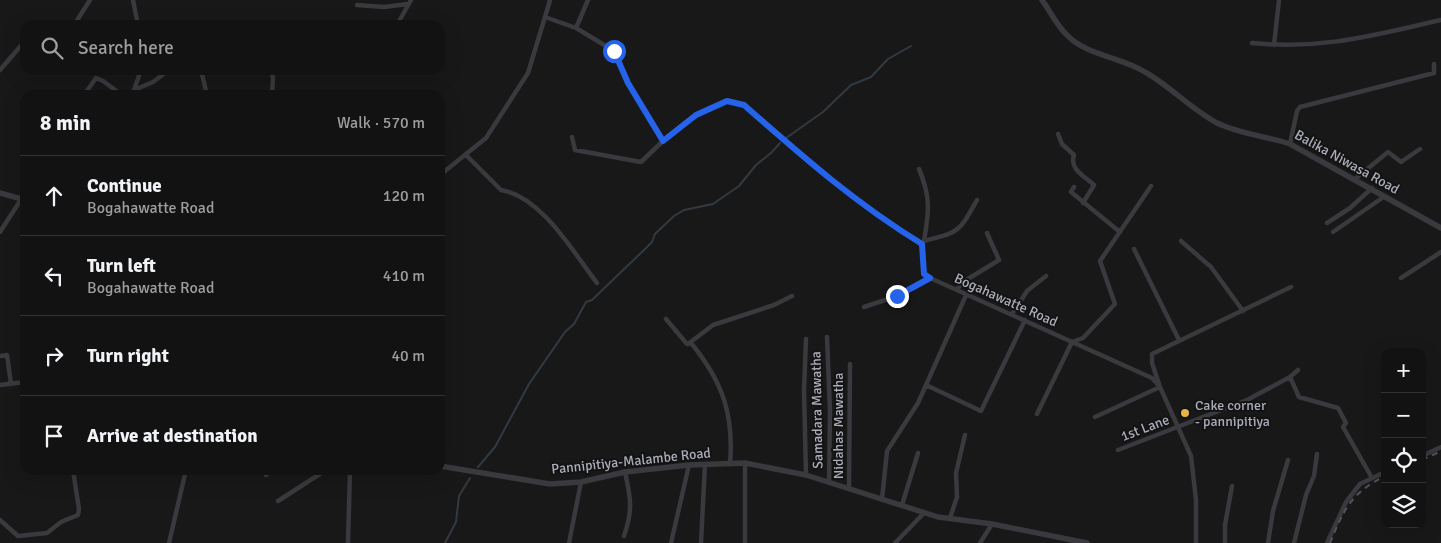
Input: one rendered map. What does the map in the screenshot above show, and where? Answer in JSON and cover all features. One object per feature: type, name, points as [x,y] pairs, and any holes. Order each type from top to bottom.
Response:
[{"type":"street","points":[[77,20],[90,0]]},
{"type":"street","points":[[133,0],[137,20]]},
{"type":"street","points":[[445,172],[467,156],[486,138],[528,73],[550,0]]},
{"type":"street","points":[[576,28],[588,0]]},
{"type":"street","name":"Balika Niwasa Road","points":[[1042,0],[1060,28],[1077,44],[1088,50],[1126,62],[1145,72],[1219,124],[1290,144],[1441,228]]},
{"type":"street","points":[[1274,45],[1279,0]]},
{"type":"street","points":[[357,4],[384,7],[409,2]]},
{"type":"street","points":[[400,20],[409,2]]},
{"type":"street","points":[[545,17],[576,28],[614,51],[628,83],[663,141]]},
{"type":"street","points":[[1252,43],[1309,46],[1347,42],[1441,20]]},
{"type":"street","points":[[0,70],[20,48]]},
{"type":"street","points":[[1290,144],[1297,111],[1300,107],[1434,73],[1434,64]]},
{"type":"street","points":[[134,90],[139,75]]},
{"type":"street","points":[[138,90],[162,75]]},
{"type":"street","points":[[202,75],[206,90]]},
{"type":"street","points":[[272,75],[272,90]]},
{"type":"street","points":[[88,90],[96,78],[115,90]]},
{"type":"street","points":[[572,136],[575,150],[641,162],[663,141],[696,115],[727,101],[744,105],[837,186],[881,219],[923,242],[951,234],[960,229],[977,200]]},
{"type":"street","points":[[1058,134],[1062,144],[1074,154],[1071,162],[1073,167],[1094,185],[1083,202]]},
{"type":"street","points":[[1355,180],[1388,152],[1401,162],[1420,149]]},
{"type":"street","points":[[467,156],[501,190],[509,191],[543,213],[597,283]]},
{"type":"street","points":[[864,307],[897,296],[930,278],[924,274],[923,242],[928,216],[928,190],[920,169]]},
{"type":"street","points":[[1037,414],[1072,342],[1083,338],[1115,304],[1100,262],[1151,186]]},
{"type":"street","points":[[1074,187],[1071,192],[1120,232]]},
{"type":"street","points":[[1327,223],[1350,208],[1372,188]]},
{"type":"street","points":[[0,193],[20,198]]},
{"type":"street","points":[[1333,232],[1385,196]]},
{"type":"street","points":[[0,232],[20,204]]},
{"type":"street","points":[[957,289],[964,282],[999,260],[987,233]]},
{"type":"street","points":[[1181,241],[1201,256],[1243,311]]},
{"type":"street","points":[[1134,249],[1179,340]]},
{"type":"street","points":[[1401,278],[1441,252]]},
{"type":"street","points":[[1012,314],[1027,291],[1046,276]]},
{"type":"street","name":"Bogahawatte Road","points":[[930,278],[1142,372],[1160,387],[1180,426],[1192,456],[1196,500],[1196,543]]},
{"type":"street","points":[[1095,417],[1160,387],[1152,363],[1152,354],[1291,287]]},
{"type":"street","points":[[882,499],[886,451],[918,403],[967,293]]},
{"type":"street","points":[[687,344],[713,325],[774,306],[792,296]]},
{"type":"street","points":[[666,319],[687,344],[691,343],[698,351],[721,387],[729,412],[732,438],[730,464]]},
{"type":"street","points":[[926,384],[982,411],[1025,320]]},
{"type":"street","name":"Samadara Mawatha","points":[[827,337],[830,411],[829,483]]},
{"type":"street","points":[[806,339],[804,390],[806,475]]},
{"type":"street","points":[[0,356],[7,355],[11,384]]},
{"type":"street","name":"Nidahas Mawatha","points":[[849,489],[850,364]]},
{"type":"street","name":"1st Lane","points":[[1118,450],[1247,400],[1290,377],[1298,370]]},
{"type":"street","points":[[1290,377],[1299,397],[1338,408],[1346,423],[1343,428],[1372,478]]},
{"type":"street","points":[[0,385],[20,383]]},
{"type":"street","points":[[950,518],[957,497],[956,473],[965,435]]},
{"type":"street","points":[[1426,454],[1441,447]]},
{"type":"street","points":[[902,505],[918,453]]},
{"type":"street","points":[[1294,543],[1306,495],[1314,476],[1317,454]]},
{"type":"street","points":[[1268,543],[1273,511],[1288,460]]},
{"type":"street","points":[[701,543],[705,464]]},
{"type":"street","points":[[745,543],[746,464]]},
{"type":"street","name":"Pannipitiya-Malambe Road","points":[[445,467],[550,484],[581,482],[626,472],[689,465],[746,464],[806,475],[938,517],[992,524],[1087,543]]},
{"type":"street","points":[[671,543],[689,465]]},
{"type":"street","points":[[624,536],[631,516],[626,472]]},
{"type":"street","points":[[1327,543],[1346,502],[1360,484],[1381,474]]},
{"type":"street","points":[[0,520],[18,536],[47,533],[61,522],[78,515],[79,510],[74,475]]},
{"type":"street","points":[[169,543],[185,475]]},
{"type":"street","points":[[278,500],[318,475]]},
{"type":"street","points":[[348,543],[350,475]]},
{"type":"street","points":[[569,543],[581,482]]},
{"type":"street","points":[[1225,543],[1225,525],[1232,486]]},
{"type":"street","points":[[895,543],[924,513]]},
{"type":"street","points":[[980,543],[992,524]]},
{"type":"waterway","points":[[786,138],[823,112],[851,85],[871,77],[888,59],[911,46]]},
{"type":"waterway","points":[[478,467],[495,447],[529,384],[565,332],[574,324],[586,302],[592,300],[645,249],[652,242],[655,234],[674,216],[684,210],[713,204],[739,186],[756,165],[780,143]]},
{"type":"waterway","points":[[445,543],[456,522],[459,496],[470,478]]},
{"type":"railway","points":[[1426,458],[1441,451]]},
{"type":"railway","points":[[1330,543],[1350,503],[1364,489],[1381,478]]},
{"type":"place","name":"Cake corner - pannipitiya","points":[[1185,413]]},
{"type":"route","points":[[614,51],[628,83],[663,141],[696,115],[727,101],[744,105],[837,186],[881,219],[922,244],[924,274],[930,278],[897,296]]}]
